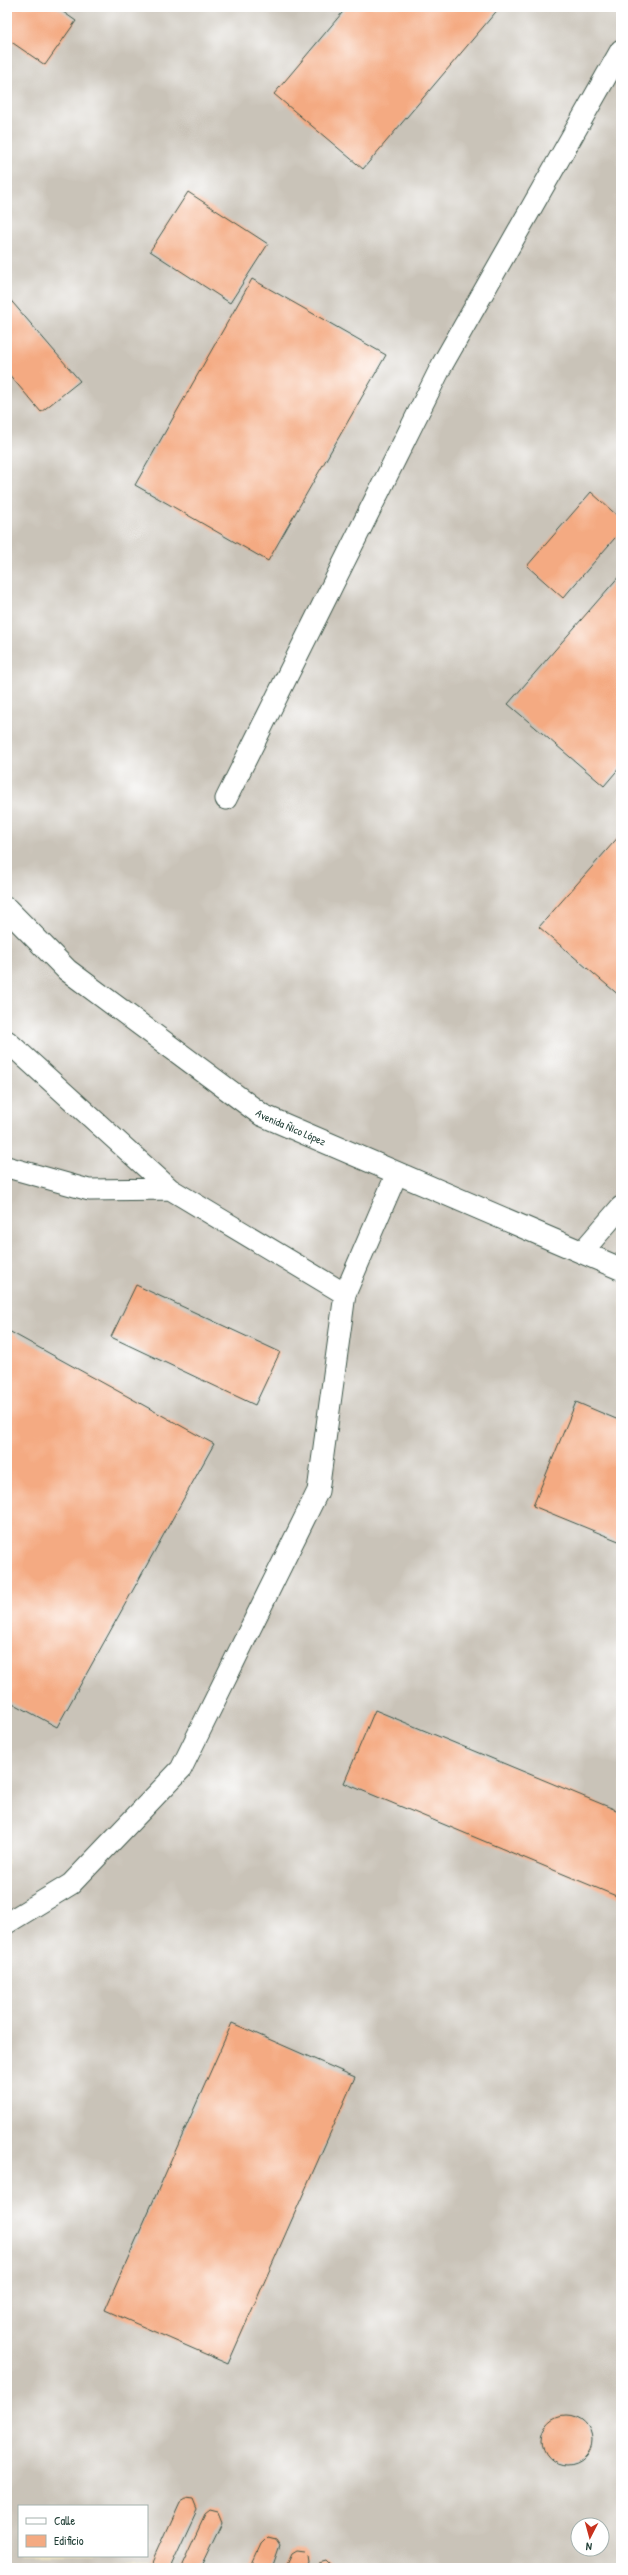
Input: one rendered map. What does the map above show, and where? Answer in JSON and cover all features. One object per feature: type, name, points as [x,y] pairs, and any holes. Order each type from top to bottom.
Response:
[{"type":"street","name":"Avenida Ñico López","points":[[7,909],[67,970],[262,1115],[621,1269]]},
{"type":"lane","points":[[226,799],[442,365],[621,50]]},
{"type":"lane","points":[[7,1041],[170,1189],[345,1294]]},
{"type":"lane","points":[[7,1167],[89,1190],[170,1189]]},
{"type":"lane","points":[[7,1923],[71,1884],[181,1769],[318,1491],[345,1294],[397,1173]]},
{"type":"lane","points":[[582,1252],[621,1207]]},
{"type":"shaded area","points":[[7,7],[621,7],[621,2568],[7,2568]]},
{"type":"building","points":[[7,7],[56,7],[76,21],[45,65],[7,39]]},
{"type":"building","points":[[347,7],[500,7],[363,169],[274,94]]},
{"type":"building","points":[[188,192],[268,244],[230,303],[150,251]]},
{"type":"building","points":[[252,279],[386,355],[268,561],[135,485]]},
{"type":"building","points":[[7,296],[80,381],[41,412],[7,372]]},
{"type":"building","points":[[591,492],[621,519],[621,531],[563,598],[527,566]]},
{"type":"building","points":[[621,574],[621,766],[604,786],[508,704]]},
{"type":"building","points":[[621,834],[621,997],[539,927]]},
{"type":"building","points":[[136,1285],[280,1352],[255,1405],[111,1337]]},
{"type":"building","points":[[7,1330],[214,1444],[57,1727],[7,1700]]},
{"type":"building","points":[[576,1402],[621,1421],[621,1542],[533,1506]]},
{"type":"building","points":[[375,1710],[621,1812],[621,1898],[344,1783]]},
{"type":"building","points":[[232,2023],[355,2077],[228,2364],[105,2310]]},
{"type":"building","points":[[567,2415],[576,2417],[587,2426],[592,2440],[590,2449],[581,2460],[567,2465],[558,2463],[547,2454],[542,2440],[544,2431],[553,2420]]},
{"type":"building","points":[[185,2499],[193,2500],[197,2510],[170,2568],[150,2568],[180,2502]]},
{"type":"building","points":[[210,2510],[218,2512],[222,2522],[200,2568],[180,2568],[205,2514]]},
{"type":"building","points":[[268,2537],[276,2539],[280,2545],[272,2568],[250,2568],[261,2544]]},
{"type":"building","points":[[296,2550],[304,2551],[307,2554],[308,2561],[305,2568],[284,2568],[291,2553]]},
{"type":"building","points":[[326,2561],[333,2568],[315,2568],[319,2563]]}]
